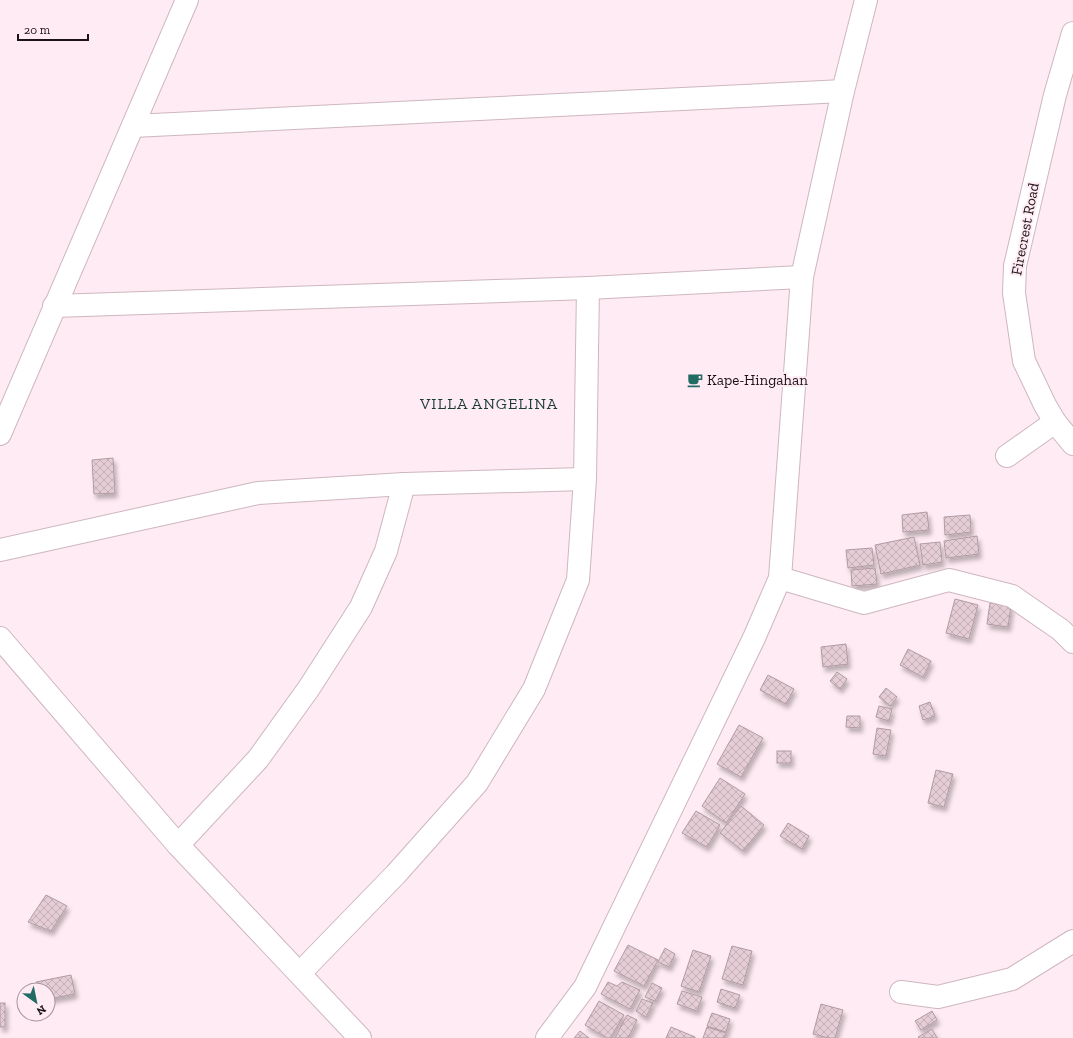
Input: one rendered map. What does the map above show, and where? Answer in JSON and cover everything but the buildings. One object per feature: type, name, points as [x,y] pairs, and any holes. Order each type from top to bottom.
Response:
[{"type":"street","points":[[0,434],[187,0]]},
{"type":"street","points":[[547,1038],[585,987],[754,638],[780,578],[802,277],[843,91],[866,0]]},
{"type":"street","name":"Firecrest Road","points":[[1073,33],[1055,95],[1015,266],[1014,293],[1024,361],[1054,422],[1073,444]]},
{"type":"street","points":[[133,126],[843,91]]},
{"type":"street","points":[[54,306],[588,288],[802,277]]},
{"type":"street","points":[[300,973],[396,874],[477,783],[534,689],[578,580],[585,478],[588,288]]},
{"type":"street","points":[[1007,456],[1054,422]]},
{"type":"street","points":[[0,550],[258,493],[404,484],[585,478]]},
{"type":"street","points":[[178,845],[258,759],[309,688],[361,607],[386,551],[404,484]]},
{"type":"street","points":[[780,578],[864,603],[950,580],[1012,596],[1061,630],[1073,642]]},
{"type":"street","points":[[0,638],[178,845],[360,1038]]},
{"type":"street","points":[[901,992],[938,997],[1012,979],[1073,941]]},
{"type":"place","name":"Kape-Hingahan","points":[[695,380]]},
{"type":"district","name":"VILLA ANGELINA","points":[[489,403]]}]
